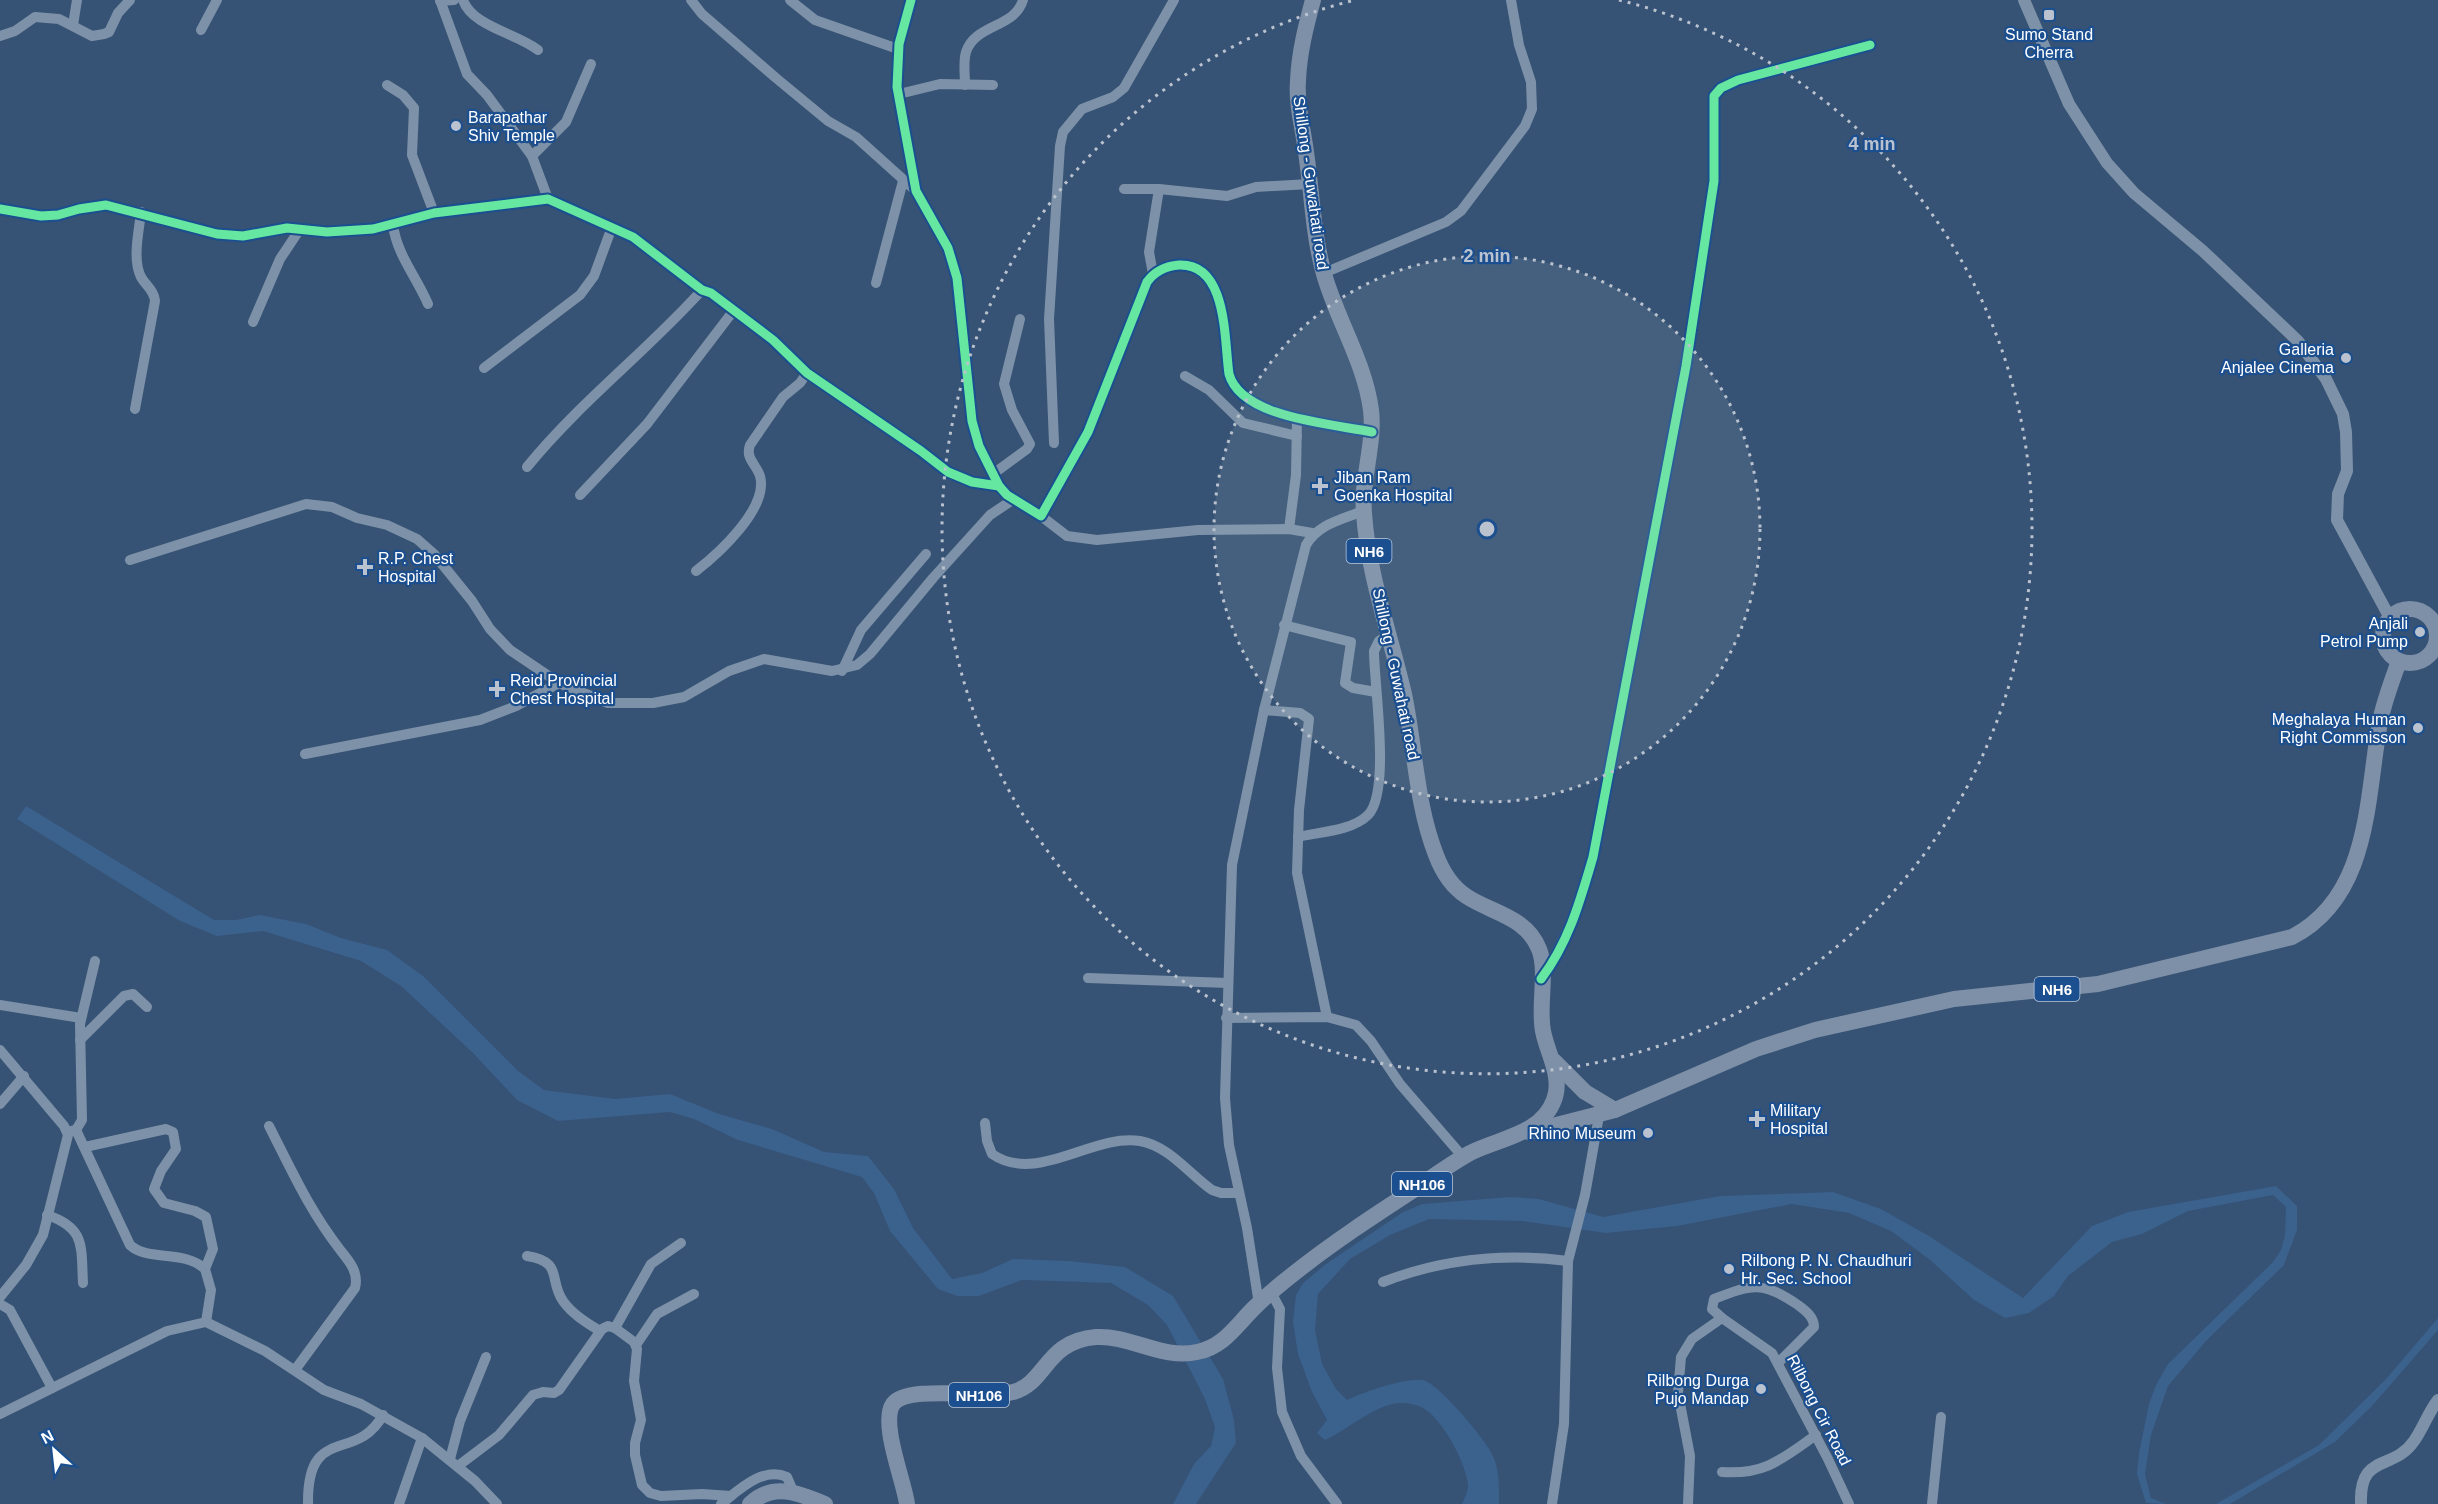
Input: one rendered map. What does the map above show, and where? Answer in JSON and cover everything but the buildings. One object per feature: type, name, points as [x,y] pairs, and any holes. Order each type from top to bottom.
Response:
[{"type":"highway","name":"Shillong - Guwahati road","points":[[1313,0],[1299,63],[1297,88],[1310,184],[1324,273],[1367,390],[1372,432],[1363,511],[1371,558],[1406,707],[1424,815],[1440,865],[1456,888],[1467,897],[1507,916],[1531,934],[1542,957],[1543,1029],[1550,1055]]},
{"type":"highway","points":[[2403,610],[2419,611],[2432,620],[2438,635],[2428,656],[2414,663],[2398,661],[2391,656],[2383,642],[2385,625],[2390,618],[2403,610]]},
{"type":"highway","name":"NH6","points":[[1550,1055],[1584,1092],[1615,1110],[1756,1049],[1815,1030],[1954,999],[2070,988],[2120,979],[2271,943],[2307,929],[2332,905],[2346,883],[2355,862],[2362,840],[2380,720],[2398,661]]},
{"type":"highway","name":"NH106","points":[[1524,1133],[1548,1113],[1555,1099],[1557,1081],[1550,1055]]},
{"type":"highway","name":"NH106","points":[[907,1504],[888,1420],[893,1404],[898,1399],[914,1394],[970,1396],[1012,1393],[1031,1381],[1056,1352],[1070,1343],[1099,1337],[1117,1339],[1177,1354],[1195,1353],[1212,1347],[1229,1337],[1257,1306],[1318,1255],[1463,1157],[1524,1133],[1599,1116],[1615,1110]]},
{"type":"highway","points":[[750,1504],[758,1496],[769,1491],[793,1491],[825,1504]]},
{"type":"street","points":[[73,25],[77,0]]},
{"type":"street","points":[[0,36],[15,31],[35,17],[59,18],[92,36],[104,34],[109,32],[118,13],[130,0]]},
{"type":"street","points":[[201,30],[217,0]]},
{"type":"street","points":[[454,0],[440,1],[468,74],[488,95],[532,156],[548,199]]},
{"type":"street","points":[[463,0],[475,18],[516,35],[538,50]]},
{"type":"street","points":[[692,0],[702,14],[776,78],[828,121],[856,137],[916,191]]},
{"type":"street","points":[[790,0],[816,20],[898,49]]},
{"type":"street","points":[[911,0],[898,49],[897,87],[916,191],[948,248],[954,265],[959,289],[966,390],[972,421],[977,441],[999,486],[1067,536],[1097,540],[1198,530],[1289,529],[1312,533],[1363,511]]},
{"type":"street","points":[[965,85],[965,58],[970,43],[982,33],[1013,16],[1023,0]]},
{"type":"street","points":[[1324,273],[1446,222],[1461,211],[1525,126],[1533,97],[1519,45],[1511,0]]},
{"type":"street","points":[[2024,0],[2064,93],[2089,138],[2107,164],[2134,193],[2203,251],[2298,341],[2326,379],[2343,414],[2346,432],[2347,471],[2338,495],[2337,519],[2390,618]]},
{"type":"street","points":[[1054,442],[1049,319],[1058,163],[1063,132],[1082,109],[1113,97],[1124,88],[1169,1]]},
{"type":"street","points":[[1541,979],[1557,957],[1570,931],[1593,857],[1686,366],[1714,181],[1714,96],[1721,87],[1738,80],[1870,45]]},
{"type":"street","points":[[532,156],[566,122],[591,64]]},
{"type":"street","points":[[387,85],[403,95],[414,108],[412,155],[434,213]]},
{"type":"street","points":[[899,94],[926,86],[993,85]]},
{"type":"street","points":[[876,284],[903,181]]},
{"type":"street","points":[[1124,189],[1159,189],[1227,196],[1256,187],[1310,184]]},
{"type":"street","points":[[1153,274],[1149,252],[1159,189]]},
{"type":"street","points":[[0,209],[41,216],[58,216],[79,208],[106,205],[141,212],[217,234],[243,236],[280,229],[338,232],[393,225],[434,213],[548,199],[633,237],[702,290],[711,293],[773,340],[807,373],[921,450],[948,472],[972,482],[999,486]]},
{"type":"street","points":[[135,409],[155,301],[153,292],[140,276],[136,260],[141,212]]},
{"type":"street","points":[[393,225],[400,254],[417,279],[428,304]]},
{"type":"street","points":[[484,369],[580,295],[594,276],[612,227]]},
{"type":"street","points":[[253,321],[280,260],[300,229]]},
{"type":"street","points":[[1041,516],[1088,432],[1147,282],[1153,274],[1181,265],[1191,266],[1208,277],[1219,296],[1232,383],[1251,402],[1297,417],[1372,432]]},
{"type":"street","points":[[527,467],[558,429],[667,329],[702,290]]},
{"type":"street","points":[[580,495],[647,424],[665,396],[734,310]]},
{"type":"street","points":[[993,474],[1027,449],[1030,444],[1012,410],[1005,384],[1020,319]]},
{"type":"street","points":[[696,571],[720,552],[747,519],[757,494],[760,477],[749,455],[750,446],[783,397],[800,383],[807,373]]},
{"type":"street","points":[[1185,376],[1209,390],[1243,423],[1297,436]]},
{"type":"street","points":[[1289,529],[1296,475],[1297,417]]},
{"type":"street","points":[[130,560],[306,504],[332,507],[357,518],[401,530],[417,539],[434,554],[472,601],[490,629],[510,651],[559,683],[608,703],[653,703],[684,697],[729,671],[764,659],[832,672],[857,665],[870,654],[918,594],[990,515],[1006,502],[1014,499]]},
{"type":"street","points":[[1257,1306],[1229,1145],[1225,1098],[1232,865],[1284,624],[1299,564],[1312,533]]},
{"type":"street","points":[[842,671],[861,630],[926,554]]},
{"type":"street","points":[[1284,624],[1351,642],[1345,683],[1353,688],[1376,692]]},
{"type":"street","points":[[1298,837],[1352,824],[1372,809],[1379,778],[1374,651],[1379,641],[1389,634]]},
{"type":"street","points":[[304,754],[480,720],[516,706],[559,683]]},
{"type":"street","points":[[1264,710],[1300,713],[1309,718],[1297,873],[1327,1017]]},
{"type":"street","points":[[0,1297],[43,1235],[68,1139],[72,1130],[82,1120],[81,1018],[95,961]]},
{"type":"street","points":[[1088,978],[1228,983]]},
{"type":"street","points":[[80,1040],[124,996],[133,994],[147,1007]]},
{"type":"street","points":[[0,1005],[81,1018]]},
{"type":"street","points":[[1226,1018],[1327,1017],[1348,1022],[1364,1032],[1400,1084],[1463,1157]]},
{"type":"street","points":[[0,1050],[85,1147],[130,1245],[140,1251],[184,1257],[205,1269]]},
{"type":"street","points":[[0,1104],[24,1076]]},
{"type":"street","points":[[1552,1504],[1564,1424],[1570,1256],[1585,1195],[1599,1116]]},
{"type":"street","points":[[985,1123],[987,1141],[992,1154],[1010,1163],[1036,1162],[1107,1145],[1141,1142],[1159,1148],[1212,1190],[1221,1193],[1239,1193]]},
{"type":"street","points":[[269,1126],[303,1197],[318,1222],[351,1264],[357,1280],[355,1288],[295,1370]]},
{"type":"street","points":[[85,1147],[166,1129],[173,1132],[176,1149],[161,1171],[154,1189],[164,1203],[195,1211],[206,1217],[213,1249],[205,1269],[210,1290],[206,1322]]},
{"type":"street","points":[[47,1215],[65,1221],[78,1235],[83,1283]]},
{"type":"street","points":[[615,1328],[651,1264],[681,1244]]},
{"type":"street","points":[[527,1256],[544,1261],[552,1268],[563,1302],[579,1318],[600,1332]]},
{"type":"street","points":[[1383,1282],[1414,1270],[1446,1262],[1570,1256]]},
{"type":"street","points":[[1688,1504],[1690,1456],[1678,1394],[1681,1358],[1692,1339],[1722,1318],[1712,1308],[1714,1299],[1762,1287],[1778,1292],[1812,1317],[1814,1327],[1778,1363]]},
{"type":"street","points":[[1272,1293],[1280,1310],[1277,1368],[1282,1412],[1301,1456],[1337,1504]]},
{"type":"street","points":[[694,1294],[657,1314],[636,1345],[634,1381],[641,1420],[635,1443],[635,1455],[642,1485],[650,1493],[661,1496],[702,1494],[731,1496]]},
{"type":"street","points":[[0,1304],[10,1310],[52,1388]]},
{"type":"street","name":"Rilbong Cir Road","points":[[1722,1318],[1767,1348],[1778,1363],[1849,1504]]},
{"type":"street","points":[[0,1414],[167,1331],[206,1322],[295,1370],[324,1390],[362,1404],[422,1437],[454,1463],[497,1504]]},
{"type":"street","points":[[454,1463],[499,1435],[533,1395],[538,1392],[556,1392],[600,1332],[608,1326],[615,1328],[636,1345]]},
{"type":"street","points":[[454,1463],[460,1421],[486,1357]]},
{"type":"street","points":[[2361,1504],[2363,1478],[2369,1470],[2407,1449],[2438,1400]]},
{"type":"street","points":[[308,1504],[309,1472],[316,1458],[372,1430],[383,1415]]},
{"type":"street","points":[[1932,1504],[1941,1417]]},
{"type":"street","points":[[1722,1472],[1760,1471],[1788,1456],[1816,1435]]},
{"type":"street","points":[[399,1504],[422,1437]]},
{"type":"street","points":[[721,1504],[753,1480],[770,1474],[787,1477],[793,1491]]},
{"type":"water","points":[[26,806],[214,920],[236,920],[260,915],[306,924],[341,938],[387,950],[423,976],[517,1070],[544,1090],[615,1099],[670,1094],[719,1114],[772,1129],[824,1152],[868,1156],[894,1189],[913,1228],[952,1279],[982,1273],[1013,1259],[1069,1261],[1125,1267],[1173,1296],[1223,1379],[1234,1420],[1236,1443],[1196,1504],[1173,1504],[1194,1464],[1211,1446],[1215,1427],[1205,1399],[1167,1325],[1148,1305],[1111,1283],[1022,1280],[979,1296],[957,1296],[938,1289],[890,1231],[874,1193],[862,1177],[738,1140],[694,1119],[670,1112],[558,1121],[517,1100],[472,1052],[401,986],[361,961],[263,931],[217,936],[180,921],[17,819]]},
{"type":"water","points":[[2276,1186],[2297,1206],[2297,1230],[2284,1265],[2206,1341],[2168,1386],[2151,1435],[2145,1474],[2151,1498],[2166,1504],[2146,1503],[2137,1474],[2149,1404],[2156,1385],[2168,1364],[2273,1262],[2281,1250],[2285,1235],[2286,1207],[2273,1195],[2188,1211],[2142,1234],[2112,1242],[2068,1276],[2054,1296],[2029,1313],[2005,1318],[1974,1300],[1929,1259],[1891,1231],[1849,1213],[1792,1204],[1677,1226],[1606,1233],[1523,1221],[1429,1219],[1390,1235],[1350,1259],[1318,1294],[1315,1330],[1322,1364],[1336,1389],[1347,1400],[1395,1383],[1423,1380],[1430,1383],[1460,1412],[1492,1454],[1498,1472],[1499,1504],[1462,1504],[1468,1486],[1464,1467],[1440,1424],[1419,1406],[1404,1403],[1384,1407],[1325,1440],[1317,1433],[1327,1420],[1312,1392],[1298,1354],[1293,1322],[1296,1295],[1303,1283],[1326,1264],[1403,1212],[1422,1204],[1510,1197],[1539,1199],[1603,1217],[1720,1196],[1833,1192],[1881,1209],[1929,1236],[2023,1298],[2092,1226],[2128,1212]]},
{"type":"water","points":[[2438,1318],[2438,1330],[2372,1406],[2335,1442],[2230,1504],[2216,1504],[2319,1445],[2386,1379]]},
{"type":"cycle path","points":[[911,0],[899,44],[897,87],[916,191],[948,248],[957,278],[972,421],[979,446],[999,486],[1007,495],[1041,516],[1088,432],[1147,282],[1157,272],[1179,265],[1195,268],[1207,276],[1215,290],[1224,324],[1229,374],[1237,389],[1269,410],[1312,422],[1372,432]]},
{"type":"cycle path","points":[[1541,979],[1566,936],[1593,857],[1686,366],[1714,181],[1714,96],[1721,88],[1738,80],[1870,45]]},
{"type":"cycle path","points":[[0,209],[41,216],[58,215],[106,205],[217,234],[243,236],[287,228],[327,232],[373,229],[434,213],[548,199],[633,237],[702,290],[711,293],[773,340],[807,373],[948,472],[972,482],[999,486]]},
{"type":"place","name":"Sumo Stand Cherra","points":[[2049,15]]},
{"type":"place","name":"Barapathar Shiv Temple","points":[[456,126]]},
{"type":"place","name":"Galleria Anjalee Cinema","points":[[2346,358]]},
{"type":"place","name":"Jiban Ram Goenka Hospital","points":[[1320,486]]},
{"type":"place","name":"R.P. Chest Hospital","points":[[365,567]]},
{"type":"place","name":"Anjali Petrol Pump","points":[[2420,632]]},
{"type":"place","name":"Reid Provincial Chest Hospital","points":[[497,689]]},
{"type":"place","name":"Meghalaya Human Right Commisson","points":[[2418,728]]},
{"type":"place","name":"Military Hospital","points":[[1757,1119]]},
{"type":"place","name":"Rhino Museum","points":[[1648,1133]]},
{"type":"place","name":"Rilbong P. N. Chaudhuri Hr. Sec. School","points":[[1729,1269]]},
{"type":"place","name":"Rilbong Durga Pujo Mandap","points":[[1761,1389]]}]
